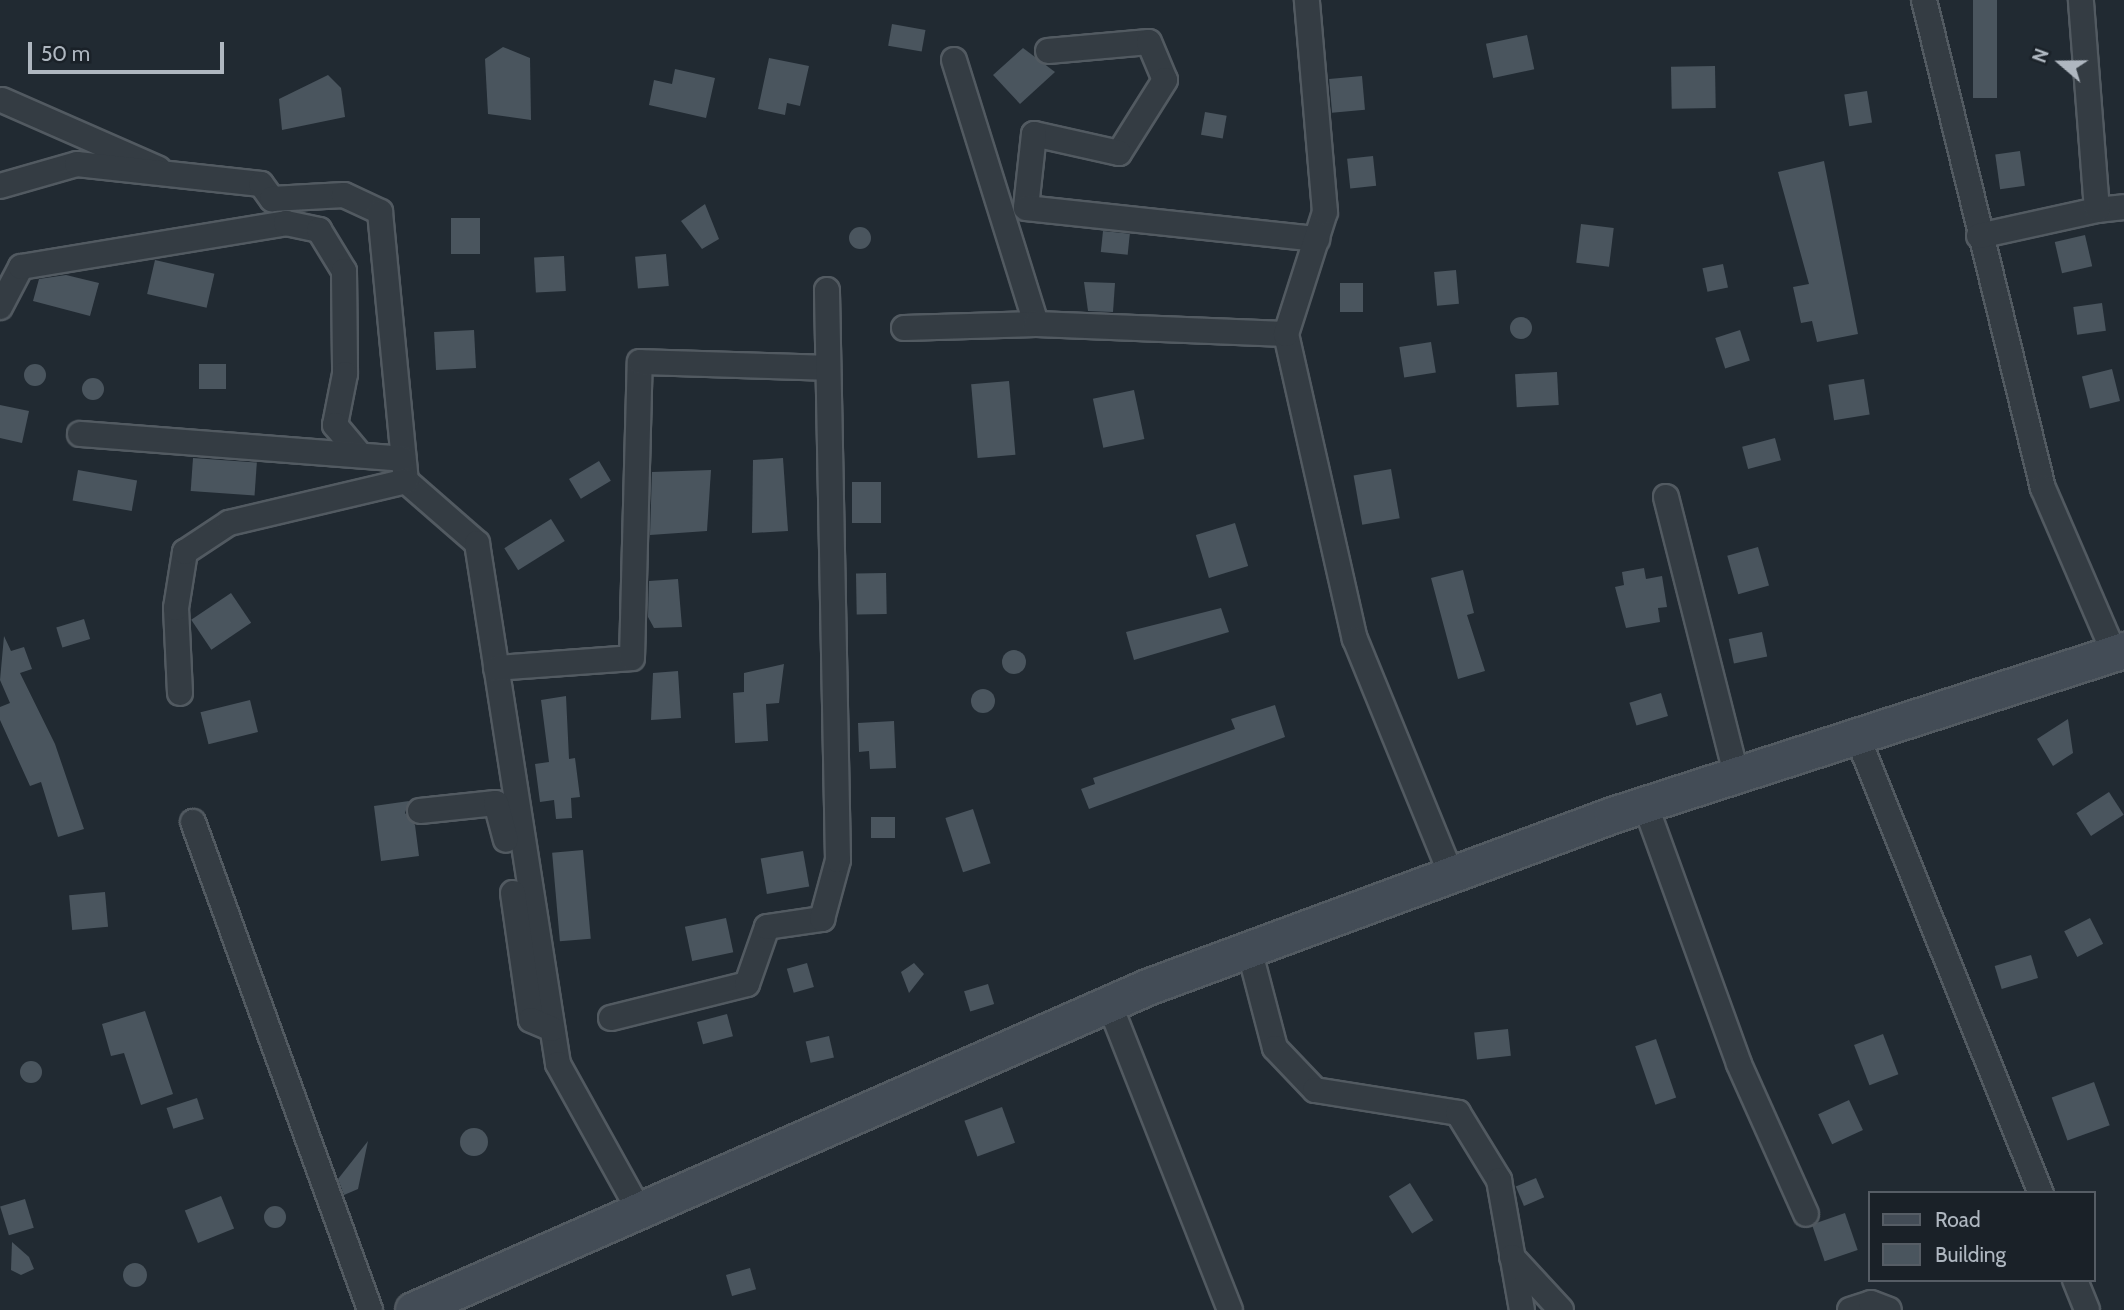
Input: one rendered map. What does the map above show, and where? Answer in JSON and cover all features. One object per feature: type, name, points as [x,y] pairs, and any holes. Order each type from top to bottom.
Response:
[{"type":"main road","points":[[413,1310],[1110,1003],[1249,949],[1645,804],[2119,652]]},
{"type":"street","points":[[1307,0],[1325,212],[1286,334],[1355,639],[1451,874]]},
{"type":"street","points":[[1924,0],[1979,236],[2043,488],[2119,652]]},
{"type":"street","points":[[2081,0],[2097,210]]},
{"type":"street","points":[[1048,51],[1149,42],[1165,79],[1119,153],[1034,134],[1026,208],[1317,239]]},
{"type":"street","points":[[954,60],[1036,324]]},
{"type":"street","points":[[2,100],[180,179]]},
{"type":"street","points":[[0,186],[77,164],[180,179],[261,184],[272,199],[344,195],[380,212],[405,470]]},
{"type":"street","points":[[1979,236],[2097,210],[2124,207]]},
{"type":"street","points":[[0,307],[20,267],[286,223],[319,230],[344,271],[345,374],[335,425],[360,455]]},
{"type":"street","points":[[611,1018],[747,984],[767,927],[822,919],[838,860],[827,290]]},
{"type":"street","points":[[904,328],[1036,324],[1286,334]]},
{"type":"street","points":[[496,668],[632,658],[640,362],[828,368]]},
{"type":"street","points":[[80,434],[360,455],[405,470],[477,543],[558,1064],[639,1210]]},
{"type":"street","points":[[180,693],[176,608],[186,552],[229,523],[405,470]]},
{"type":"street","points":[[1666,497],[1736,774]]},
{"type":"street","points":[[1857,736],[2040,1191]]},
{"type":"street","points":[[420,811],[496,803],[502,810],[531,1020],[552,1028]]},
{"type":"street","points":[[1645,804],[1739,1064],[1807,1214]]},
{"type":"street","points":[[193,822],[370,1310]]},
{"type":"street","points":[[1249,949],[1275,1048],[1315,1090],[1458,1113],[1499,1180],[1522,1310]]},
{"type":"street","points":[[1110,1003],[1230,1310]]},
{"type":"street","points":[[1512,1257],[1561,1310]]},
{"type":"street","points":[[2076,1282],[2087,1310]]},
{"type":"street","points":[[1850,1310],[1871,1303],[1889,1310]]},
{"type":"building","points":[[1973,0],[1997,0],[1997,98],[1973,98]]},
{"type":"building","points":[[892,24],[925,30],[922,52],[888,46]]},
{"type":"building","points":[[1527,35],[1534,69],[1493,78],[1486,44]]},
{"type":"building","points":[[503,47],[530,58],[531,120],[488,114],[485,59]]},
{"type":"building","points":[[1023,48],[1055,72],[1020,104],[993,75]]},
{"type":"building","points":[[769,58],[809,66],[800,106],[787,103],[785,115],[758,109]]},
{"type":"building","points":[[1715,66],[1716,108],[1672,109],[1671,67]]},
{"type":"building","points":[[675,69],[715,78],[706,118],[649,105],[654,80],[672,84]]},
{"type":"building","points":[[328,75],[341,88],[345,117],[282,130],[279,99]]},
{"type":"building","points":[[1362,76],[1365,110],[1332,113],[1329,79]]},
{"type":"building","points":[[1867,91],[1872,123],[1849,126],[1844,95]]},
{"type":"building","points":[[1205,112],[1227,116],[1223,138],[1201,135]]},
{"type":"building","points":[[2020,151],[2025,186],[2000,189],[1995,154]]},
{"type":"building","points":[[1373,156],[1376,186],[1350,189],[1347,159]]},
{"type":"building","points":[[1824,161],[1858,334],[1817,342],[1812,321],[1801,323],[1793,287],[1809,284],[1778,172]]},
{"type":"building","points":[[705,204],[719,239],[702,249],[681,221]]},
{"type":"building","points":[[451,218],[480,218],[480,254],[451,254]]},
{"type":"building","points":[[1581,224],[1614,228],[1609,267],[1576,263]]},
{"type":"building","points":[[860,227],[868,230],[871,238],[868,246],[860,249],[852,246],[849,238],[852,230]]},
{"type":"building","points":[[1103,231],[1130,234],[1128,255],[1101,252]]},
{"type":"building","points":[[2085,235],[2092,266],[2062,273],[2055,242]]},
{"type":"building","points":[[666,254],[669,286],[638,289],[635,257]]},
{"type":"building","points":[[564,256],[566,291],[536,293],[534,258]]},
{"type":"building","points":[[155,260],[214,274],[207,308],[147,294]]},
{"type":"building","points":[[1723,264],[1728,287],[1707,292],[1702,268]]},
{"type":"building","points":[[1456,270],[1459,304],[1437,306],[1434,272]]},
{"type":"building","points":[[66,275],[99,283],[90,316],[33,301],[39,279]]},
{"type":"building","points":[[1084,282],[1115,283],[1113,312],[1088,311]]},
{"type":"building","points":[[1340,283],[1363,283],[1363,312],[1340,312]]},
{"type":"building","points":[[2102,303],[2106,331],[2077,335],[2073,307]]},
{"type":"building","points":[[1521,317],[1529,320],[1532,328],[1529,336],[1521,339],[1513,336],[1510,328],[1513,320]]},
{"type":"building","points":[[474,330],[476,368],[436,370],[434,332]]},
{"type":"building","points":[[1740,330],[1750,360],[1725,368],[1715,338]]},
{"type":"building","points":[[1431,342],[1436,373],[1404,378],[1399,347]]},
{"type":"building","points":[[31,364],[39,364],[46,371],[46,379],[39,386],[31,386],[24,379],[24,371]]},
{"type":"building","points":[[199,364],[226,364],[226,389],[199,389]]},
{"type":"building","points":[[2112,369],[2120,401],[2090,409],[2082,376]]},
{"type":"building","points":[[1557,372],[1559,405],[1517,407],[1515,374]]},
{"type":"building","points":[[93,378],[101,381],[104,389],[101,397],[93,400],[85,397],[82,389],[85,381]]},
{"type":"building","points":[[1864,379],[1870,415],[1834,420],[1828,385]]},
{"type":"building","points":[[1009,381],[1015,455],[978,458],[971,384]]},
{"type":"building","points":[[1134,390],[1144,439],[1103,448],[1093,399]]},
{"type":"building","points":[[0,405],[29,411],[22,443],[0,438]]},
{"type":"building","points":[[1775,438],[1781,460],[1748,469],[1742,447]]},
{"type":"building","points":[[193,458],[257,462],[255,495],[191,491]]},
{"type":"building","points":[[783,458],[788,531],[752,533],[753,460]]},
{"type":"building","points":[[599,461],[611,481],[581,499],[569,479]]},
{"type":"building","points":[[1391,469],[1400,518],[1362,525],[1354,476]]},
{"type":"building","points":[[78,470],[137,480],[132,511],[73,501]]},
{"type":"building","points":[[711,470],[707,531],[650,535],[652,472]]},
{"type":"building","points":[[852,482],[881,482],[881,523],[852,523]]},
{"type":"building","points":[[551,519],[565,541],[518,570],[504,548]]},
{"type":"building","points":[[1235,523],[1248,566],[1209,578],[1196,535]]},
{"type":"building","points":[[1758,547],[1769,585],[1738,594],[1727,556]]},
{"type":"building","points":[[1644,568],[1646,579],[1662,576],[1667,607],[1658,608],[1660,622],[1626,628],[1615,587],[1624,585],[1622,572]]},
{"type":"building","points":[[1463,570],[1474,613],[1467,615],[1485,671],[1458,679],[1431,578]]},
{"type":"building","points":[[886,573],[887,614],[857,615],[856,574]]},
{"type":"building","points":[[678,579],[682,627],[654,628],[648,617],[649,581]]},
{"type":"building","points":[[231,593],[251,623],[211,650],[191,620]]},
{"type":"building","points":[[1221,608],[1229,632],[1134,660],[1126,632]]},
{"type":"building","points":[[84,619],[90,639],[62,648],[56,627]]},
{"type":"building","points":[[1762,632],[1767,656],[1734,664],[1729,639]]},
{"type":"building","points":[[4,636],[11,651],[24,647],[32,669],[20,673],[55,744],[84,829],[58,837],[41,782],[30,786],[0,720],[0,707],[10,703],[0,680]]},
{"type":"building","points":[[1014,650],[1023,653],[1026,662],[1023,671],[1014,674],[1005,671],[1002,662],[1005,653]]},
{"type":"building","points":[[784,664],[779,703],[766,704],[768,741],[735,743],[733,693],[744,692],[744,673]]},
{"type":"building","points":[[678,671],[681,718],[651,720],[653,673]]},
{"type":"building","points":[[983,689],[994,696],[995,701],[988,712],[983,713],[972,706],[971,701],[978,690]]},
{"type":"building","points":[[1661,693],[1668,716],[1636,726],[1629,703]]},
{"type":"building","points":[[566,696],[569,759],[575,758],[580,797],[571,798],[572,818],[556,819],[554,800],[540,802],[535,764],[549,762],[541,700]]},
{"type":"building","points":[[250,700],[258,732],[208,744],[201,712]]},
{"type":"building","points":[[1275,705],[1285,737],[1089,809],[1081,789],[1095,784],[1093,778],[1235,729],[1231,719]]},
{"type":"building","points":[[2068,719],[2073,753],[2053,766],[2037,739]]},
{"type":"building","points":[[894,721],[896,768],[870,769],[869,751],[859,752],[858,723]]},
{"type":"building","points":[[2109,792],[2124,815],[2091,836],[2076,813]]},
{"type":"building","points":[[409,801],[405,813],[415,825],[419,856],[381,861],[374,806]]},
{"type":"building","points":[[973,809],[991,863],[963,872],[945,818]]},
{"type":"building","points":[[871,817],[895,817],[895,838],[871,838]]},
{"type":"building","points":[[583,850],[591,939],[560,941],[552,853]]},
{"type":"building","points":[[803,851],[809,886],[767,894],[761,858]]},
{"type":"building","points":[[105,892],[108,927],[72,930],[69,895]]},
{"type":"building","points":[[726,918],[733,952],[692,961],[685,927]]},
{"type":"building","points":[[2090,918],[2103,944],[2077,957],[2064,931]]},
{"type":"building","points":[[2031,955],[2038,978],[2002,989],[1995,966]]},
{"type":"building","points":[[807,963],[814,987],[794,993],[787,969]]},
{"type":"building","points":[[914,963],[924,974],[909,993],[901,972]]},
{"type":"building","points":[[988,984],[994,1004],[970,1011],[964,991]]},
{"type":"building","points":[[145,1011],[173,1094],[141,1105],[124,1053],[111,1056],[102,1024]]},
{"type":"building","points":[[727,1014],[733,1036],[703,1044],[697,1022]]},
{"type":"building","points":[[1508,1029],[1511,1056],[1477,1059],[1474,1033]]},
{"type":"building","points":[[1883,1034],[1898,1074],[1869,1085],[1854,1045]]},
{"type":"building","points":[[829,1036],[834,1057],[811,1063],[806,1041]]},
{"type":"building","points":[[1656,1039],[1676,1098],[1655,1105],[1635,1046]]},
{"type":"building","points":[[31,1061],[39,1064],[42,1072],[39,1080],[31,1083],[23,1080],[20,1072],[23,1064]]},
{"type":"building","points":[[2094,1082],[2110,1125],[2067,1141],[2052,1097]]},
{"type":"building","points":[[197,1098],[204,1119],[173,1129],[167,1108]]},
{"type":"building","points":[[1849,1100],[1863,1130],[1832,1144],[1818,1114]]},
{"type":"building","points":[[1002,1107],[1015,1143],[977,1156],[964,1121]]},
{"type":"building","points":[[474,1128],[484,1132],[488,1142],[484,1152],[474,1156],[464,1152],[460,1142],[464,1132]]},
{"type":"building","points":[[368,1141],[358,1189],[344,1195],[338,1179]]},
{"type":"building","points":[[1536,1178],[1544,1197],[1524,1206],[1516,1187]]},
{"type":"building","points":[[1410,1183],[1433,1220],[1412,1234],[1389,1196]]},
{"type":"building","points":[[221,1196],[234,1228],[198,1243],[185,1211]]},
{"type":"building","points":[[25,1199],[34,1228],[9,1235],[0,1207]]},
{"type":"building","points":[[275,1206],[283,1209],[286,1217],[283,1225],[275,1228],[267,1225],[264,1217],[267,1209]]},
{"type":"building","points":[[1845,1213],[1858,1250],[1825,1261],[1812,1224]]},
{"type":"building","points":[[12,1242],[29,1257],[34,1269],[21,1275],[11,1270]]},
{"type":"building","points":[[135,1263],[143,1267],[147,1275],[143,1283],[135,1287],[127,1283],[123,1275],[127,1267]]},
{"type":"building","points":[[750,1268],[756,1289],[732,1296],[726,1275]]}]
